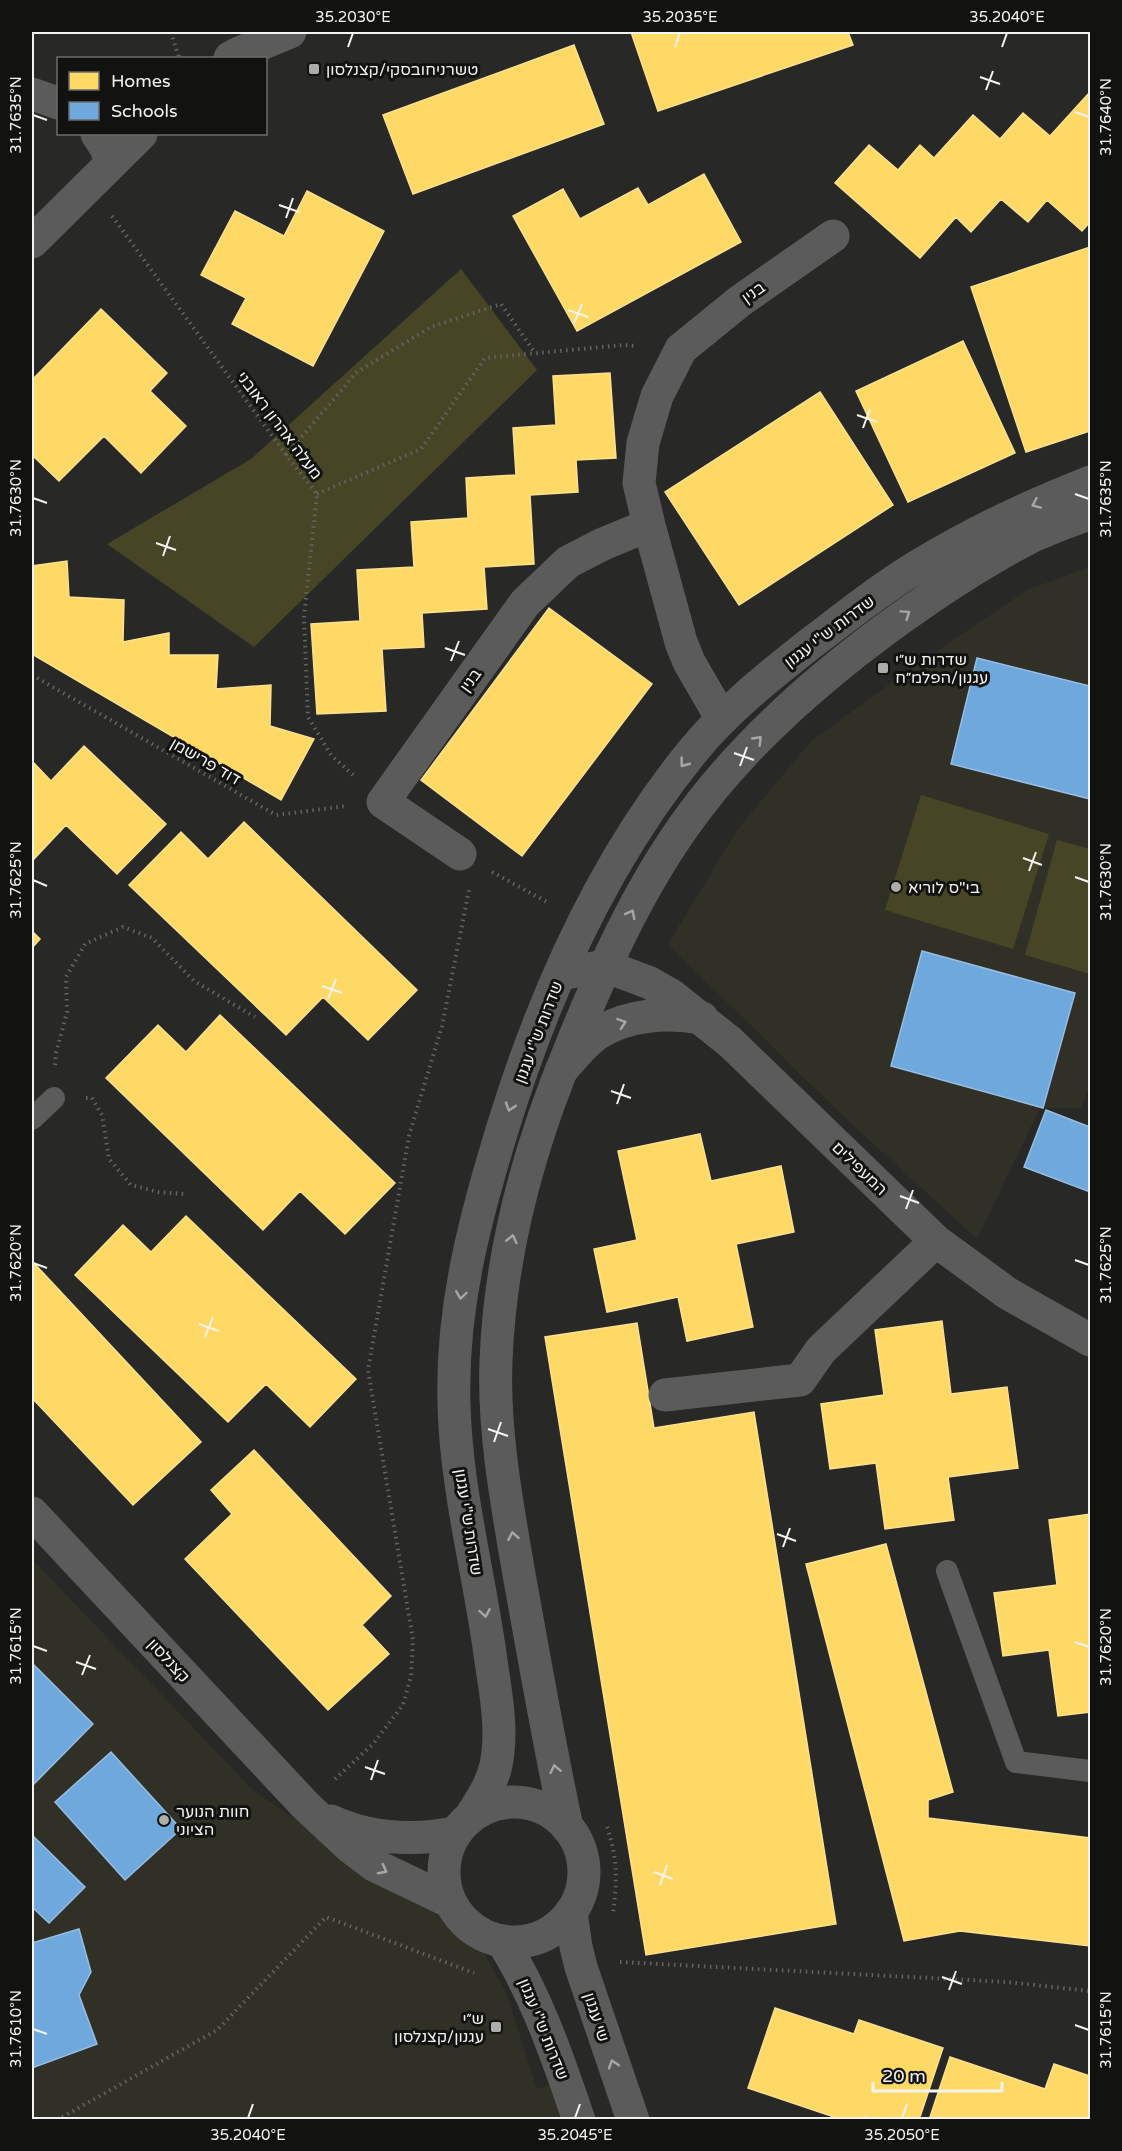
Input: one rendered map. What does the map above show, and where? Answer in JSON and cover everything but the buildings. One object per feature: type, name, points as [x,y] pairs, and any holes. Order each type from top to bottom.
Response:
[{"type":"street","points":[[232,57],[291,32]]},
{"type":"street","points":[[32,94],[57,103]]},
{"type":"street","points":[[98,135],[106,148],[100,173]]},
{"type":"street","points":[[32,242],[140,135]]},
{"type":"street","name":"בנין","points":[[722,719],[689,662],[681,642],[639,483],[643,443],[657,396],[681,349],[740,301],[833,236]]},
{"type":"street","name":"שדרות ש\"י עגנון","points":[[463,1825],[493,1779],[499,1733],[486,1622],[462,1486],[454,1406],[455,1333],[465,1265],[485,1185],[533,1037],[560,974],[621,854],[661,792],[722,719],[780,667],[920,564],[998,521],[1090,482]]},
{"type":"street","name":"שדרות ש\"י עגנון","points":[[567,1827],[548,1737],[511,1528],[500,1447],[495,1365],[501,1289],[540,1129],[560,1072],[605,966],[652,875],[685,824],[728,771],[813,687],[898,620],[961,577],[1027,539],[1090,513]]},
{"type":"street","name":"בנין","points":[[382,802],[525,603],[568,562],[603,544],[649,525]]},
{"type":"street","points":[[382,802],[468,858]]},
{"type":"street","points":[[560,974],[605,966]]},
{"type":"street","name":"המעפילים","points":[[605,966],[650,983],[702,1018],[730,1042],[936,1241],[1007,1293],[1090,1340]]},
{"type":"street","points":[[560,1072],[579,1050],[598,1034],[616,1024],[653,1016],[702,1018]]},
{"type":"street","points":[[665,1395],[800,1380],[821,1350],[936,1241]]},
{"type":"street","name":"קצנלסון","points":[[32,1513],[306,1806]]},
{"type":"street","points":[[516,1802],[549,1812],[567,1827],[579,1847],[584,1869],[582,1892],[572,1912],[556,1929],[525,1942],[502,1941],[470,1928],[449,1901],[445,1889],[443,1866],[449,1843],[463,1825],[492,1805],[516,1802]]},
{"type":"street","points":[[306,1806],[346,1828],[369,1835],[416,1838],[463,1825]]},
{"type":"street","points":[[306,1806],[349,1846],[374,1865],[449,1901]]},
{"type":"street","name":"שי עגנון","points":[[572,1912],[581,1967],[633,2120]]},
{"type":"street","name":"שדרות ש\"י עגנון","points":[[502,1941],[526,1983],[579,2120]]},
{"type":"lane","points":[[32,1119],[54,1098]]},
{"type":"lane","points":[[947,1570],[1016,1762],[1090,1771]]},
{"type":"path","points":[[171,32],[179,57]]},
{"type":"path","name":"מעלה אהרון ראובני","points":[[100,173],[286,455],[317,494],[304,617],[308,717],[331,755],[382,802]]},
{"type":"path","points":[[286,455],[357,372],[431,327],[501,304],[535,353]]},
{"type":"path","points":[[317,494],[421,449],[485,358],[623,345],[681,349]]},
{"type":"path","name":"דוד פרישמן","points":[[32,675],[276,815],[382,802]]},
{"type":"path","points":[[306,1806],[373,1744],[403,1706],[411,1676],[413,1640],[368,1370],[409,1136],[442,1026],[468,858],[584,923]]},
{"type":"path","points":[[184,1194],[158,1192],[131,1185],[109,1159],[102,1115],[92,1098],[54,1098],[56,1053],[68,1012],[66,977],[85,944],[123,927],[152,938],[194,981],[255,1017]]},
{"type":"path","points":[[606,1822],[615,1851],[617,1874],[612,1919]]},
{"type":"path","points":[[57,2120],[217,2030],[326,1917],[510,1986],[526,1983]]},
{"type":"path","points":[[616,1960],[1007,1982],[1090,1991]]},
{"type":"shaded area","points":[[461,269],[537,370],[254,647],[107,544],[251,459]]},
{"type":"shaded area","name":"בי\"ס לוריא","points":[[1090,567],[1090,1086],[1081,1108],[1040,1108],[977,1239],[843,1116],[668,944],[737,830],[811,741],[926,658],[1029,589]]},
{"type":"shaded area","points":[[921,795],[1049,834],[1013,949],[885,910]]},
{"type":"shaded area","points":[[1057,840],[1090,849],[1090,974],[1025,955]]},
{"type":"shaded area","name":"חוות הנוער הציוני","points":[[32,1559],[252,1789],[341,1851],[441,1911],[478,1942],[506,1992],[537,2089],[565,2079],[582,2119],[32,2119]]},
{"type":"place","name":"טשרניחובסקי/קצנלסון","points":[[314,69]]},
{"type":"place","name":"שדרות ש״י עגנון/הפלמ״ח","points":[[883,668]]},
{"type":"place","name":"בי\"ס לוריא","points":[[896,887]]},
{"type":"place","name":"חוות הנוער הציוני","points":[[164,1820]]},
{"type":"place","name":"ש״י עגנון/קצנלסון","points":[[496,2027]]}]
